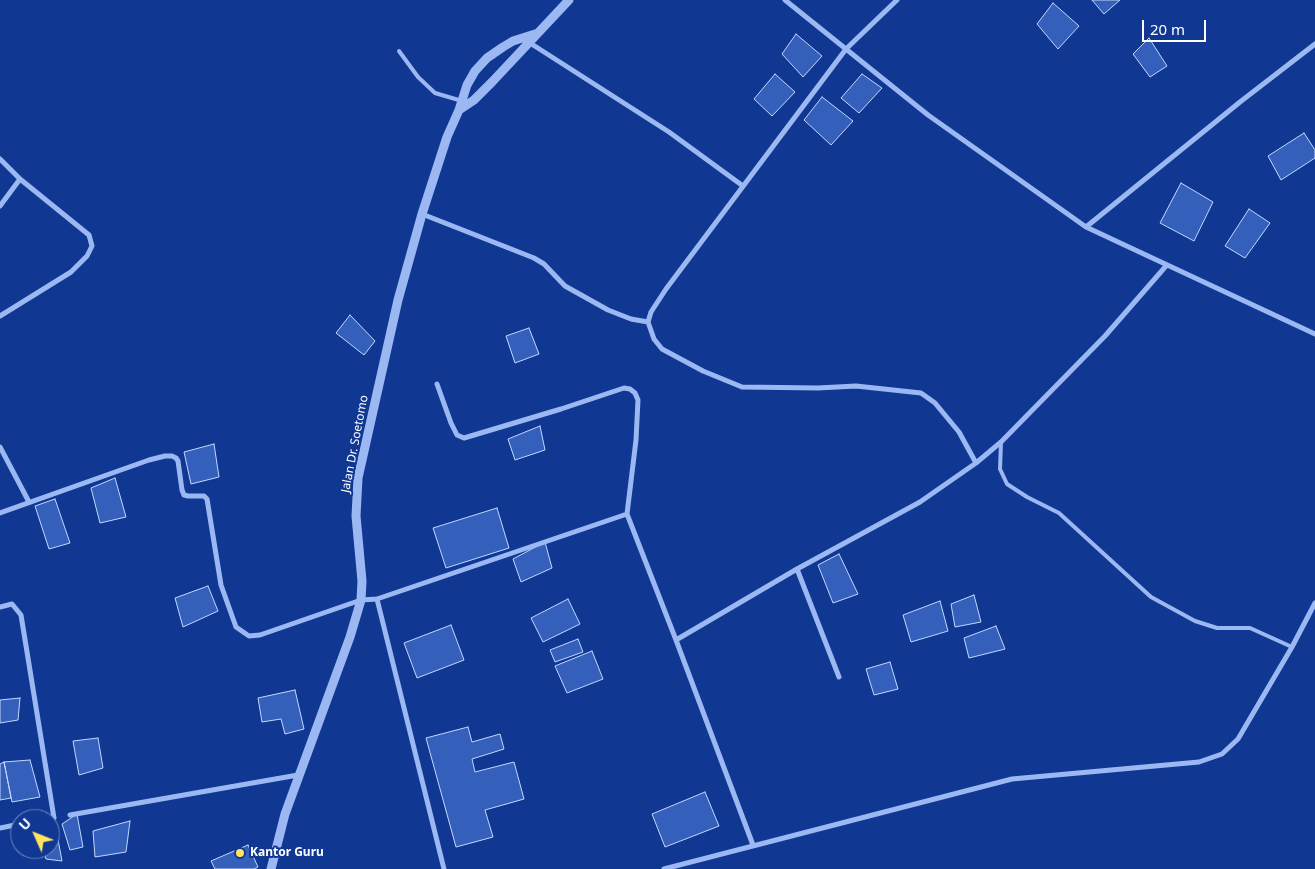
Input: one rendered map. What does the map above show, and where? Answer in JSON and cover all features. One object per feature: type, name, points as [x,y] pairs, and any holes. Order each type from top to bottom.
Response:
[{"type":"street","name":"Jalan Dr. Soetomo","points":[[460,105],[474,100],[569,0]]},
{"type":"street","points":[[785,0],[928,115],[1086,227],[1315,334]]},
{"type":"street","points":[[897,0],[846,49],[666,289],[651,312],[648,322],[654,339],[662,349],[703,371],[742,387],[818,388],[856,386],[921,392],[935,403],[959,432],[976,463]]},
{"type":"street","name":"Jalan Dr. Soetomo","points":[[271,869],[285,814],[298,775],[350,638],[361,600],[362,581],[356,516],[358,478],[398,300],[422,214],[447,137],[471,78],[487,58],[513,41],[536,34]]},
{"type":"street","points":[[530,43],[669,132],[743,186]]},
{"type":"street","points":[[1086,227],[1240,102],[1315,44]]},
{"type":"street","points":[[0,160],[20,179],[89,235],[92,246],[87,256],[72,272],[0,316]]},
{"type":"street","points":[[0,206],[20,179]]},
{"type":"street","points":[[422,214],[534,258],[544,264],[565,286],[592,302],[632,319],[648,322]]},
{"type":"street","points":[[676,640],[797,569],[920,502],[976,463],[1001,442],[1105,336],[1166,266]]},
{"type":"street","points":[[437,384],[451,423],[457,435],[464,438],[624,388],[630,389],[635,393],[638,400],[636,440],[627,514],[753,845]]},
{"type":"street","points":[[0,447],[28,502]]},
{"type":"street","points":[[0,514],[28,502],[149,460],[172,456],[178,461],[184,495],[204,496],[207,499],[221,585],[230,615],[240,632],[249,636],[260,635],[361,600],[377,599],[627,514]]},
{"type":"street","points":[[797,569],[839,677]]},
{"type":"street","points":[[377,599],[444,869]]},
{"type":"street","points":[[664,869],[1012,779],[1199,762],[1222,754],[1238,739],[1292,647],[1315,603]]},
{"type":"street","points":[[0,607],[12,604],[21,615],[53,809]]},
{"type":"street","points":[[70,815],[298,775]]},
{"type":"lane","points":[[399,51],[418,77],[435,93],[460,105]]},
{"type":"lane","points":[[1001,442],[1000,469],[1008,484],[1027,497],[1059,513],[1151,597],[1195,621],[1218,628],[1250,628],[1292,647]]},
{"type":"building","points":[[1092,0],[1120,0],[1104,14]]},
{"type":"building","points":[[1053,3],[1079,26],[1058,49],[1037,24]]},
{"type":"building","points":[[796,34],[822,56],[803,77],[782,54]]},
{"type":"building","points":[[1149,38],[1167,66],[1150,77],[1133,54]]},
{"type":"building","points":[[775,74],[795,92],[772,116],[754,99]]},
{"type":"building","points":[[862,74],[882,88],[859,113],[841,98]]},
{"type":"building","points":[[822,97],[853,121],[831,145],[804,120]]},
{"type":"building","points":[[1304,133],[1315,150],[1315,158],[1281,180],[1268,156]]},
{"type":"building","points":[[1181,183],[1213,202],[1194,241],[1160,223]]},
{"type":"building","points":[[1249,209],[1270,223],[1245,258],[1225,246]]},
{"type":"building","points":[[350,315],[375,341],[364,355],[336,333]]},
{"type":"building","points":[[529,328],[539,354],[515,363],[506,336]]},
{"type":"building","points":[[540,426],[545,450],[515,460],[508,439]]},
{"type":"building","points":[[214,444],[219,477],[191,484],[184,452]]},
{"type":"building","points":[[115,478],[126,517],[100,523],[91,488]]},
{"type":"building","points":[[55,499],[70,543],[49,549],[35,506]]},
{"type":"building","points":[[497,508],[509,548],[446,568],[433,528]]},
{"type":"building","points":[[545,542],[552,568],[521,582],[513,559]]},
{"type":"building","points":[[839,554],[858,594],[833,603],[818,565]]},
{"type":"building","points":[[208,586],[218,611],[183,627],[175,598]]},
{"type":"building","points":[[974,595],[981,622],[955,627],[951,604]]},
{"type":"building","points":[[568,599],[580,624],[543,642],[531,618]]},
{"type":"building","points":[[940,601],[948,631],[911,642],[903,615]]},
{"type":"building","points":[[451,625],[464,660],[417,678],[404,643]]},
{"type":"building","points":[[996,626],[1005,649],[969,658],[964,638]]},
{"type":"building","points":[[578,639],[583,652],[555,662],[550,650]]},
{"type":"building","points":[[592,651],[603,679],[567,693],[555,666]]},
{"type":"building","points":[[890,662],[898,689],[874,695],[866,669]]},
{"type":"building","points":[[295,690],[304,729],[285,734],[281,719],[262,722],[258,698]]},
{"type":"building","points":[[20,698],[18,720],[0,723],[0,700]]},
{"type":"building","points":[[468,727],[472,742],[500,734],[504,749],[472,759],[475,772],[514,762],[524,799],[485,810],[493,837],[456,847],[426,738]]},
{"type":"building","points":[[98,738],[103,768],[79,775],[73,741]]},
{"type":"building","points":[[30,760],[40,797],[12,802],[4,762]]},
{"type":"building","points":[[4,762],[11,798],[0,800],[0,764]]},
{"type":"building","points":[[705,792],[719,826],[665,847],[652,814]]},
{"type":"building","points":[[77,814],[83,847],[70,850],[62,824]]},
{"type":"building","points":[[130,821],[126,852],[95,857],[93,831]]},
{"type":"building","name":"Kantor Guru","points":[[248,845],[258,867],[254,869],[215,869],[211,861]]},
{"type":"building","points":[[60,850],[62,861],[46,859],[60,859]]},
{"type":"place","name":"Kantor Guru","points":[[240,853]]}]
